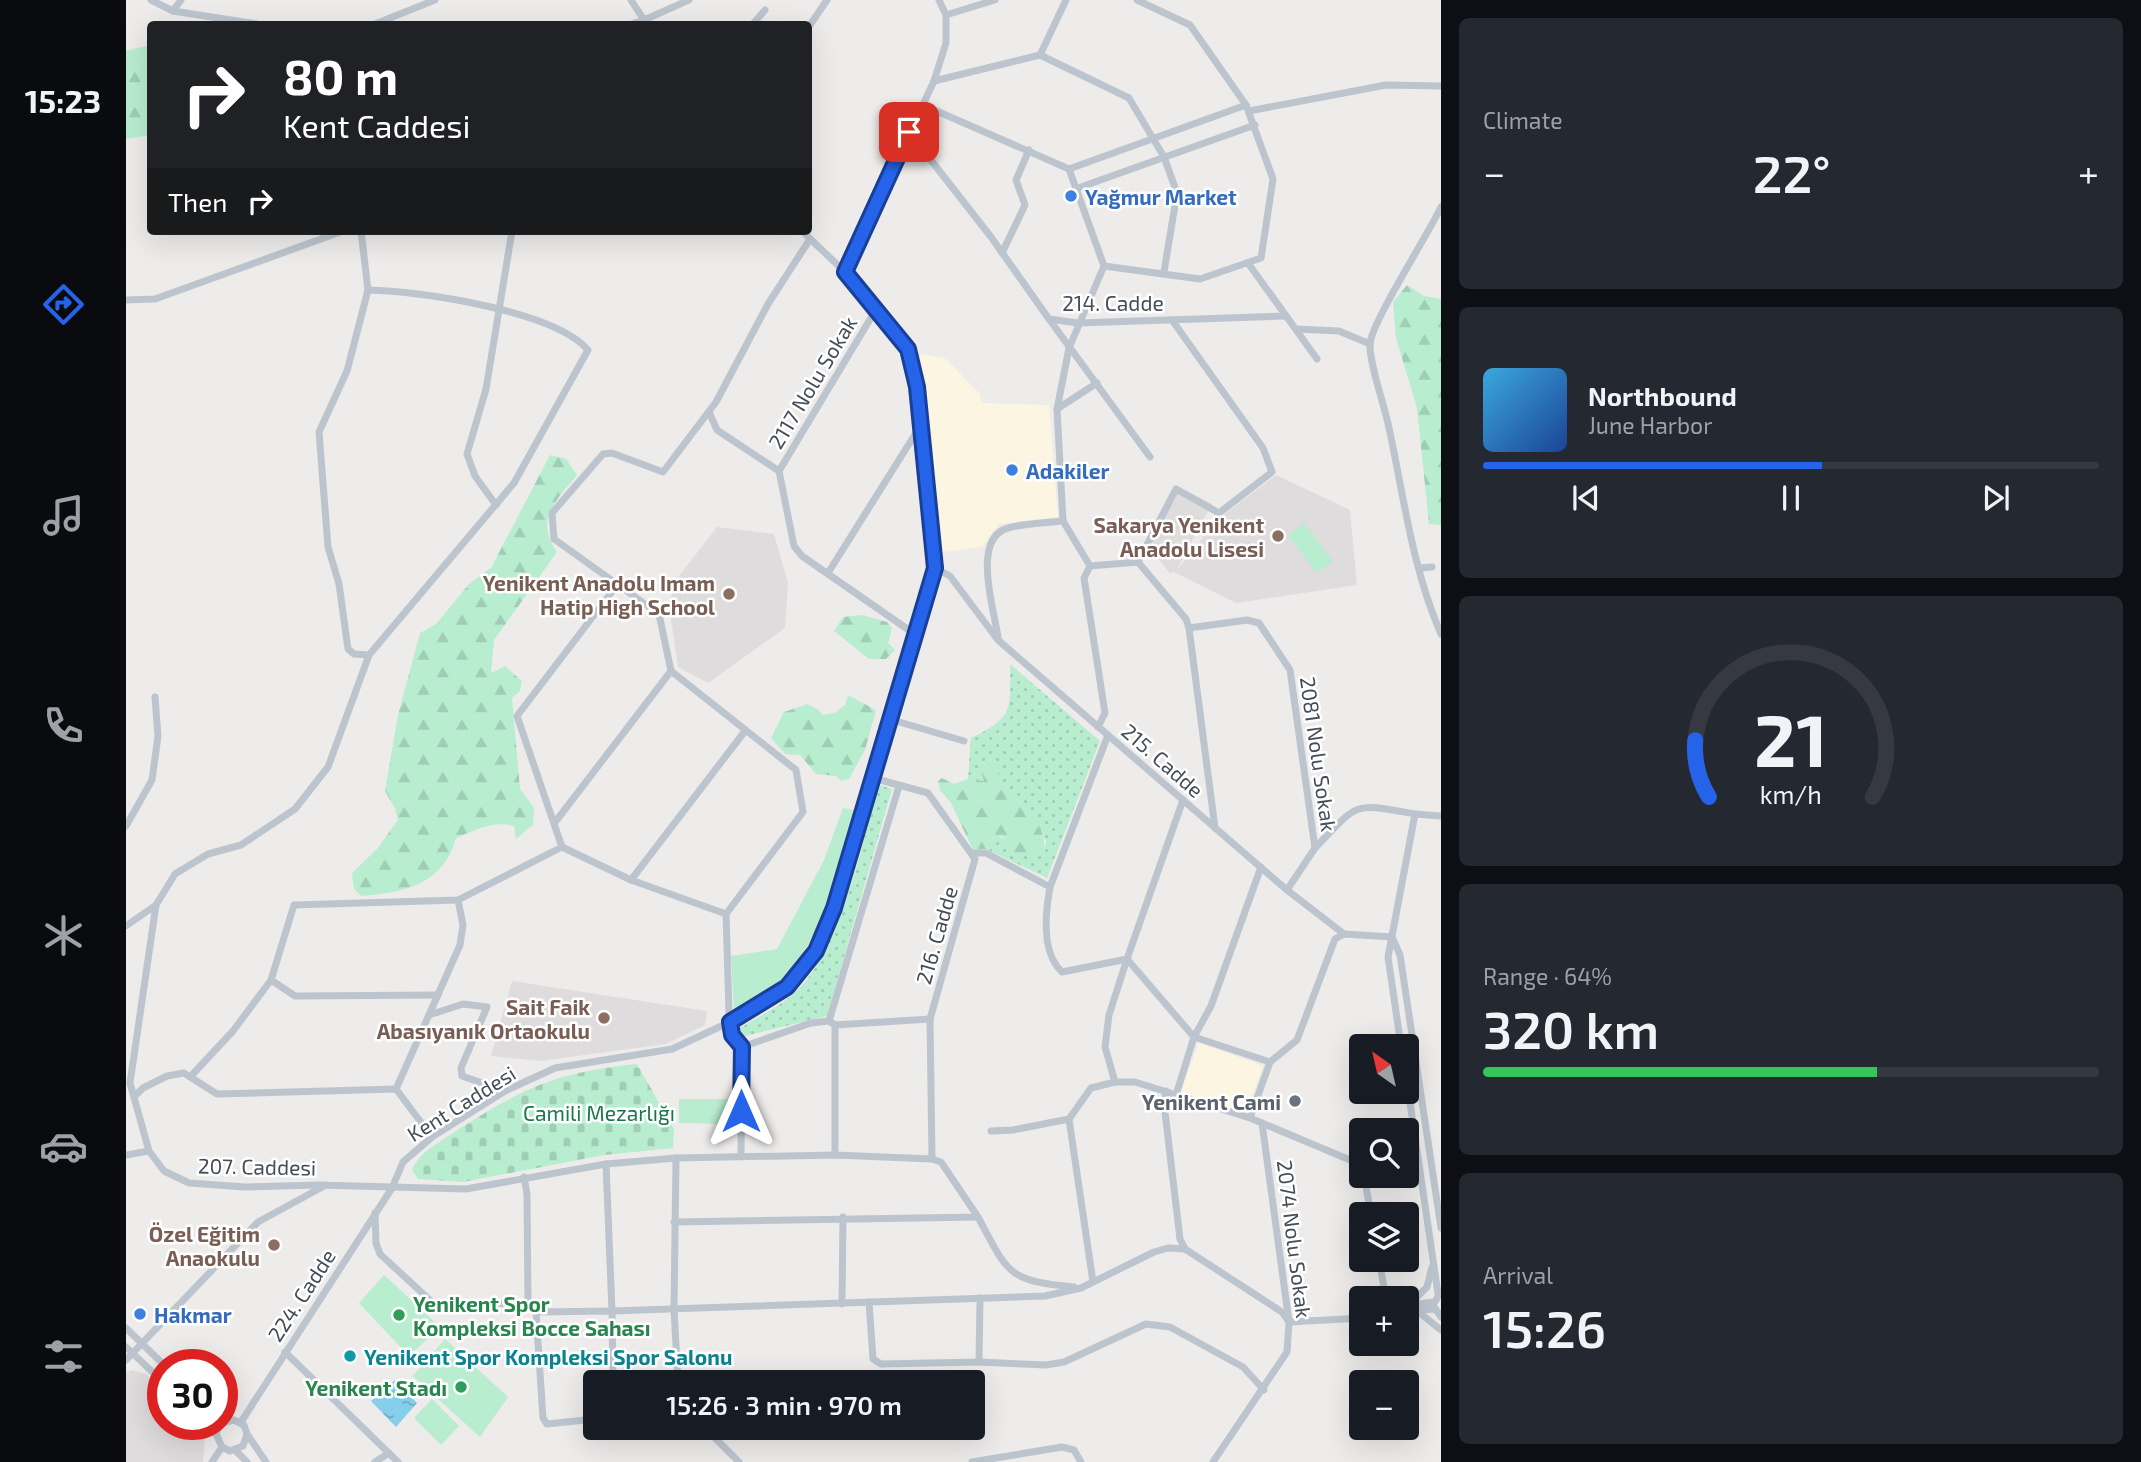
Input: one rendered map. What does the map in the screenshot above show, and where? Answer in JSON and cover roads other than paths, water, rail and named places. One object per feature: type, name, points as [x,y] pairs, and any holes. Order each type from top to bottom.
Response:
[{"type":"street","points":[[151,0],[173,11],[238,21]]},
{"type":"street","points":[[173,11],[181,0]]},
{"type":"street","points":[[382,21],[435,0]]},
{"type":"street","points":[[631,0],[645,20]]},
{"type":"street","points":[[642,21],[689,0]]},
{"type":"street","points":[[812,22],[827,0]]},
{"type":"street","points":[[934,0],[943,12]]},
{"type":"street","points":[[845,272],[934,81],[946,43],[939,0]]},
{"type":"street","points":[[943,12],[995,0]]},
{"type":"street","points":[[1040,55],[1066,0]]},
{"type":"street","points":[[1104,266],[1164,272],[1200,279],[1261,258],[1273,179],[1248,108],[1190,24],[1137,0]]},
{"type":"street","points":[[756,21],[765,10]]},
{"type":"street","points":[[934,81],[1040,55],[1129,98],[1154,137],[1177,193],[1164,272]]},
{"type":"street","points":[[1069,169],[1154,137],[1248,108],[1386,85],[1441,86]]},
{"type":"street","points":[[923,105],[1069,169],[1078,188],[1104,266],[1069,348],[1057,409],[1063,521],[1090,566]]},
{"type":"street","points":[[1078,188],[1255,125]]},
{"type":"street","name":"214. Cadde","points":[[909,132],[1049,319],[1078,323],[1286,316]]},
{"type":"street","points":[[1002,253],[1025,205],[1016,180],[1029,150]]},
{"type":"street","points":[[1441,207],[1384,312],[1370,344],[1419,568],[1441,634]]},
{"type":"street","points":[[126,300],[155,299],[332,235]]},
{"type":"street","points":[[361,235],[368,290],[347,371],[319,432],[328,547],[339,583],[348,649],[354,654],[369,655]]},
{"type":"street","points":[[496,505],[475,476],[467,454],[486,389],[511,235]]},
{"type":"street","name":"Kent Caddesi","points":[[392,1188],[403,1162],[432,1137],[505,1091],[555,1068],[672,1049],[730,1022],[787,987],[816,951],[834,908],[935,568],[917,387],[908,349],[845,272],[806,235]]},
{"type":"street","points":[[741,1156],[742,1047],[732,1035],[730,1022],[726,981],[726,914],[803,812],[796,770],[671,671],[659,614],[554,539],[552,513],[603,454],[612,453],[663,472],[709,412],[768,304],[810,239]]},
{"type":"street","points":[[1248,262],[1317,359]]},
{"type":"street","points":[[126,1155],[149,1151],[131,1083],[156,905],[174,874],[208,854],[242,845],[295,809],[328,767],[369,655],[514,483],[588,350],[576,336],[500,310],[438,295],[368,290]]},
{"type":"street","name":"2117 Nolu Sokak","points":[[779,471],[876,311]]},
{"type":"street","points":[[1049,319],[1150,457]]},
{"type":"street","points":[[1138,562],[1177,489],[1219,513],[1272,472],[1264,448],[1172,320]]},
{"type":"street","points":[[1296,329],[1339,331],[1370,344]]},
{"type":"street","points":[[1057,409],[1097,383]]},
{"type":"street","points":[[709,412],[717,430],[779,471],[794,546],[802,555],[916,635]]},
{"type":"street","points":[[828,573],[919,427]]},
{"type":"street","points":[[998,640],[986,553],[994,537],[1006,528],[1063,521]]},
{"type":"street","points":[[1090,566],[1138,562]]},
{"type":"street","points":[[1138,562],[1186,619],[1189,628],[1214,828]]},
{"type":"street","points":[[1090,566],[1084,578],[1105,713],[1098,727]]},
{"type":"street","points":[[1419,568],[1432,567]]},
{"type":"street","name":"215. Cadde","points":[[935,568],[950,576],[998,640],[1214,828],[1344,934]]},
{"type":"street","points":[[562,846],[556,821],[517,716],[617,584]]},
{"type":"street","name":"2081 Nolu Sokak","points":[[1189,628],[1247,620],[1259,623],[1290,670],[1315,848],[1287,890]]},
{"type":"street","points":[[556,821],[671,671]]},
{"type":"street","points":[[126,826],[152,780],[158,736],[155,697]]},
{"type":"street","points":[[889,719],[964,741]]},
{"type":"street","points":[[631,880],[745,731]]},
{"type":"street","points":[[1108,735],[1050,887],[1048,947],[1051,963],[1062,972],[1127,959]]},
{"type":"street","points":[[873,778],[928,793],[973,853],[986,853],[1050,887]]},
{"type":"street","points":[[835,1155],[832,1023],[899,786]]},
{"type":"street","points":[[1115,1082],[1105,1047],[1109,1015],[1183,800]]},
{"type":"street","points":[[1315,848],[1352,809],[1368,806],[1441,816]]},
{"type":"street","points":[[1400,1034],[1388,957],[1415,814]]},
{"type":"street","points":[[562,846],[631,880],[726,914]]},
{"type":"street","points":[[191,1076],[233,1031],[271,980],[294,905],[458,901],[562,846]]},
{"type":"street","name":"216. Cadde","points":[[932,1159],[930,1019],[975,859],[973,853]]},
{"type":"street","points":[[1176,1095],[1194,1037],[1212,1006],[1261,867]]},
{"type":"street","points":[[396,1089],[460,945],[463,925],[458,901]]},
{"type":"street","points":[[126,926],[156,905]]},
{"type":"street","points":[[1250,1118],[1270,1062],[1297,1040],[1335,939],[1344,934],[1392,937]]},
{"type":"street","points":[[1392,937],[1400,955],[1441,1228]]},
{"type":"street","points":[[1127,959],[1194,1037],[1270,1062]]},
{"type":"street","points":[[271,980],[295,996],[439,995]]},
{"type":"street","points":[[429,1015],[463,1004],[487,1007],[461,1068],[462,1076],[505,1091]]},
{"type":"street","points":[[742,1047],[811,1023],[930,1019]]},
{"type":"street","points":[[135,1096],[143,1087],[167,1076],[191,1076],[217,1094],[396,1089]]},
{"type":"street","points":[[991,1131],[1013,1130],[1069,1119],[1091,1088],[1115,1082],[1135,1082],[1250,1118],[1349,1159]]},
{"type":"street","points":[[396,1089],[432,1137]]},
{"type":"street","points":[[1167,1091],[1164,1104],[1180,1239],[1185,1249]]},
{"type":"street","points":[[1410,1104],[1441,1317]]},
{"type":"street","points":[[1069,1119],[1093,1282]]},
{"type":"street","name":"2074 Nolu Sokak","points":[[1213,1462],[1264,1390],[1287,1352],[1289,1322],[1262,1124]]},
{"type":"street","name":"207. Caddesi","points":[[149,1151],[164,1171],[189,1183],[213,1187],[327,1185],[467,1189],[606,1164],[676,1158],[835,1155],[932,1159]]},
{"type":"street","points":[[676,1158],[674,1309],[677,1370]]},
{"type":"street","points":[[932,1159],[940,1162],[978,1217],[1003,1263],[1019,1278],[1081,1288]]},
{"type":"street","points":[[606,1164],[613,1370]]},
{"type":"street","points":[[524,1177],[527,1194],[528,1304]]},
{"type":"street","points":[[126,1360],[258,1222],[327,1185]]},
{"type":"street","name":"224. Cadde","points":[[241,1422],[392,1188]]},
{"type":"street","points":[[375,1212],[376,1242],[380,1254],[433,1303],[528,1304],[536,1312],[542,1418],[547,1424],[556,1426],[583,1421]]},
{"type":"street","points":[[674,1222],[843,1217],[978,1217]]},
{"type":"street","points":[[842,1304],[843,1217]]},
{"type":"street","points":[[536,1312],[1045,1296],[1081,1288],[1154,1252],[1168,1248],[1185,1249],[1282,1312],[1289,1322],[1349,1319]]},
{"type":"street","points":[[1419,1297],[1427,1287],[1433,1263]]},
{"type":"street","points":[[979,1362],[980,1298]]},
{"type":"street","points":[[1419,1305],[1437,1299]]},
{"type":"street","points":[[869,1303],[873,1359],[881,1364],[979,1362],[1046,1365],[1064,1362],[1146,1324],[1158,1323],[1170,1326],[1243,1367],[1264,1390]]},
{"type":"street","points":[[1419,1314],[1441,1330]]},
{"type":"street","points":[[126,1328],[147,1349]]},
{"type":"street","points":[[126,1347],[147,1367]]},
{"type":"street","points":[[285,1352],[398,1462]]},
{"type":"street","points":[[238,1422],[241,1422],[266,1462]]},
{"type":"street","points":[[235,1450],[243,1446],[247,1434]]},
{"type":"street","points":[[219,1440],[222,1447]]},
{"type":"street","points":[[717,1440],[739,1462]]},
{"type":"street","points":[[222,1447],[235,1450],[247,1462]]},
{"type":"street","points":[[212,1462],[222,1447]]},
{"type":"street","points":[[972,1462],[1062,1447],[1074,1450],[1081,1462]]},
{"type":"street","points":[[375,1462],[389,1453]]},
{"type":"water","points":[[395,1380],[417,1403],[396,1427],[371,1401]]},
{"type":"place","name":"Yağmur Market","points":[[1071,196]]},
{"type":"place","name":"Adakiler","points":[[1012,470]]},
{"type":"place","name":"Sakarya Yenikent Anadolu Lisesi","points":[[1278,536]]},
{"type":"place","name":"Yenikent Anadolu Imam Hatip High School","points":[[729,594]]},
{"type":"place","name":"Sait Faik Abasıyanık Ortaokulu","points":[[604,1018]]},
{"type":"place","name":"Yenikent Cami","points":[[1295,1101]]},
{"type":"place","name":"Özel Eğitim Anaokulu","points":[[274,1245]]},
{"type":"place","name":"Hakmar","points":[[140,1314]]},
{"type":"place","name":"Yenikent Spor Kompleksi Bocce Sahası","points":[[399,1315]]},
{"type":"place","name":"Yenikent Spor Kompleksi Spor Salonu","points":[[350,1356]]},
{"type":"place","name":"Yenikent Stadı","points":[[461,1387]]},
{"type":"park label","name":"Camili Mezarlığı","points":[[599,1112]]}]
